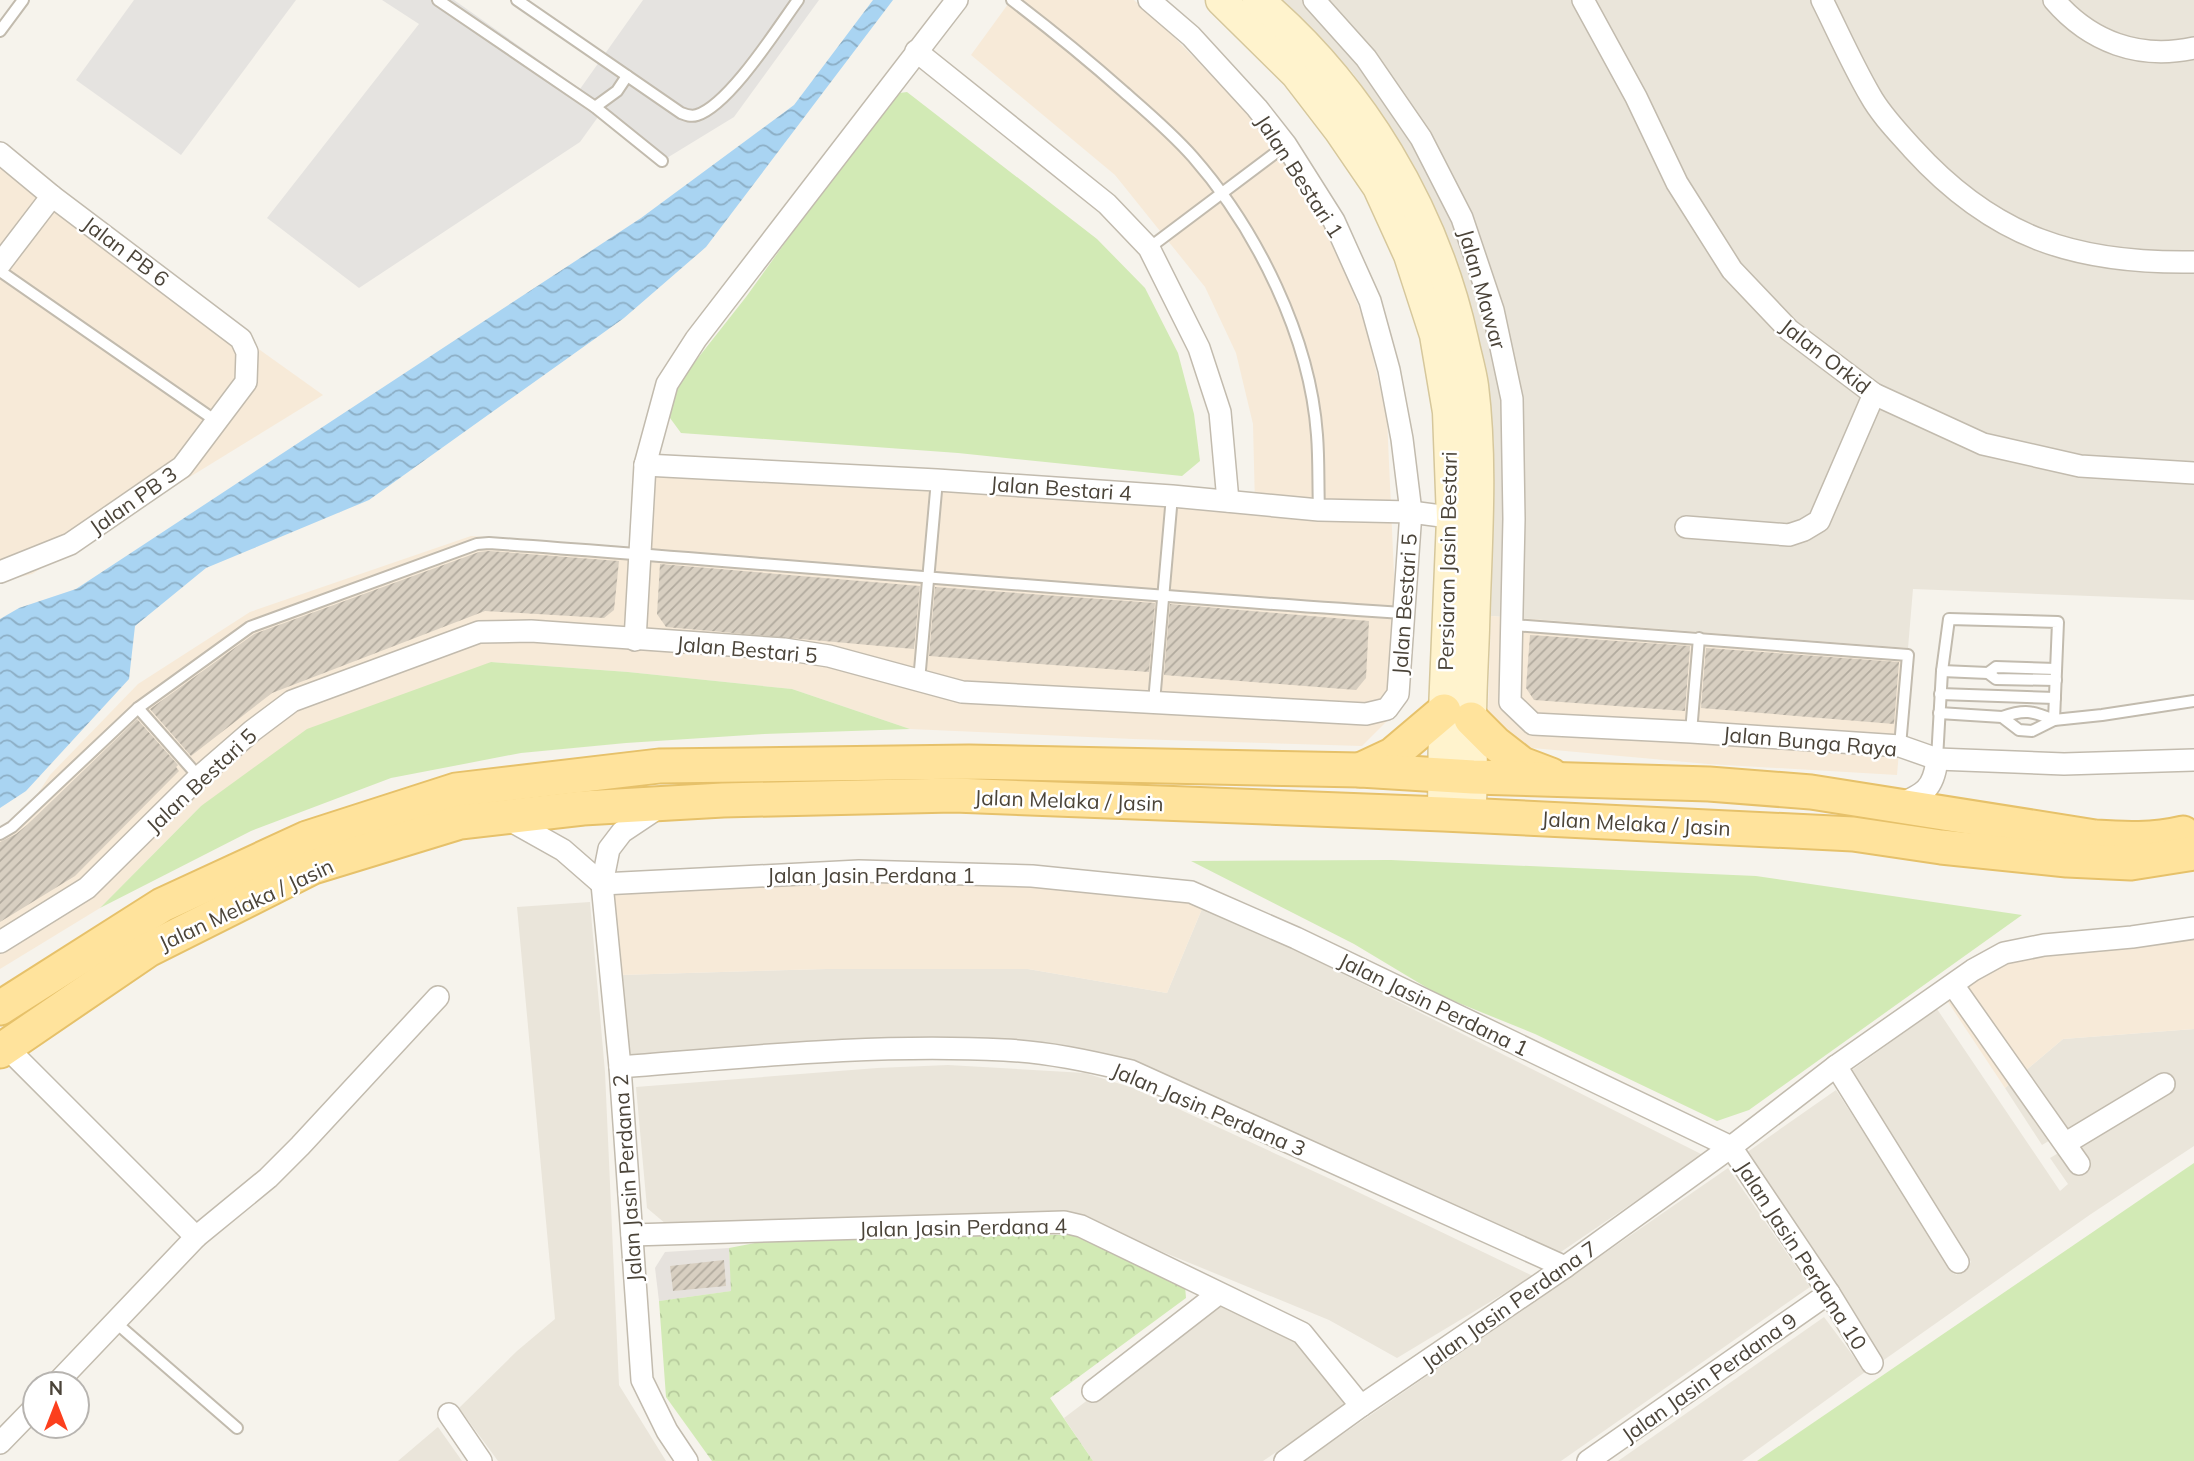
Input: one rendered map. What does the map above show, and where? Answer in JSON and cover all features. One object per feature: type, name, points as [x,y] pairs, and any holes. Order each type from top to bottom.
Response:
[{"type":"main road","points":[[1360,770],[1392,755],[1458,715],[1522,764],[1560,779]]},
{"type":"main road","name":"Jalan Melaka / Jasin","points":[[0,1008],[162,905],[307,838],[456,790],[659,766],[969,762],[1360,770],[1709,784],[1811,792],[2095,837],[2166,837],[2194,831]]},
{"type":"main road","name":"Jalan Melaka / Jasin","points":[[3,1049],[148,950],[313,867],[460,822],[583,808],[665,803],[954,795],[1853,834],[1941,847],[2080,861],[2131,863],[2194,853]]},
{"type":"street","points":[[635,640],[645,465],[667,384],[696,339],[957,0]]},
{"type":"street","name":"Jalan Bestari 1","points":[[1149,0],[1191,36],[1257,108],[1286,145],[1334,221],[1370,301],[1391,381],[1402,439],[1411,512]]},
{"type":"street","name":"Persiaran Jasin Bestari","points":[[1221,0],[1296,74],[1378,187],[1409,255],[1436,335],[1464,519]]},
{"type":"street","name":"Persiaran Jasin Bestari","points":[[1258,0],[1312,51],[1351,98],[1387,151],[1420,212],[1453,295],[1473,386],[1464,519],[1456,815]]},
{"type":"street","name":"Jalan Mawar","points":[[1314,0],[1366,58],[1421,138],[1462,218],[1493,310],[1512,398],[1513,625]]},
{"type":"street","name":"Jalan Orkid","points":[[1583,0],[1636,97],[1677,183],[1732,270],[1788,330],[1874,394],[1983,444],[2080,466],[2194,473]]},
{"type":"street","points":[[1822,0],[1871,97],[1893,127],[1928,165],[1976,205],[2006,225],[2039,241],[2089,254],[2144,263],[2194,262]]},
{"type":"street","points":[[2054,0],[2081,27],[2117,46],[2157,52],[2194,48]]},
{"type":"street","points":[[916,51],[1107,204],[1149,248],[1199,348],[1220,412],[1228,501]]},
{"type":"street","name":"Jalan PB 6","points":[[0,153],[52,196],[241,339],[247,352]]},
{"type":"street","points":[[0,264],[52,196]]},
{"type":"street","name":"Jalan PB 3","points":[[4,566],[70,544],[181,467],[246,382],[247,352]]},
{"type":"street","points":[[1686,527],[1789,535],[1819,521],[1874,394]]},
{"type":"street","name":"Jalan Bestari 4","points":[[645,465],[937,480],[1172,496],[1319,510],[1411,512],[1464,519]]},
{"type":"street","name":"Jalan Bestari 5","points":[[0,942],[87,888],[199,777],[292,701],[479,632],[531,631],[784,649],[829,656],[962,692],[1366,715],[1387,709],[1398,694],[1411,512]]},
{"type":"street","name":"Jalan Bunga Raya","points":[[1513,625],[1510,702],[1533,724],[1900,746],[1937,759],[2064,764],[2194,760]]},
{"type":"street","points":[[1896,806],[1923,794],[1935,777],[1937,759]]},
{"type":"street","name":"Jalan Jasin Perdana 2","points":[[665,803],[622,832],[609,849],[602,884],[620,1067],[642,1380],[667,1431],[685,1460]]},
{"type":"street","points":[[503,816],[564,850],[602,884]]},
{"type":"street","name":"Jalan Jasin Perdana 1","points":[[602,884],[859,871],[1032,876],[1191,892],[1296,938],[1731,1147]]},
{"type":"street","points":[[1731,1147],[1836,1066],[1952,985],[2004,953],[2044,945],[2194,928]]},
{"type":"street","points":[[1952,985],[2079,1164]]},
{"type":"street","points":[[69,1370],[196,1237],[276,1170],[438,997]]},
{"type":"street","points":[[3,1049],[196,1237]]},
{"type":"street","name":"Jalan Jasin Perdana 3","points":[[620,1067],[814,1052],[905,1049],[1006,1050],[1078,1059],[1131,1072],[1565,1267]]},
{"type":"street","points":[[1836,1066],[1958,1262]]},
{"type":"street","points":[[2066,1143],[2164,1084]]},
{"type":"street","name":"Jalan Jasin Perdana 7","points":[[1285,1461],[1565,1267],[1731,1147]]},
{"type":"street","name":"Jalan Jasin Perdana 10","points":[[1731,1147],[1829,1293],[1872,1363]]},
{"type":"street","name":"Jalan Jasin Perdana 4","points":[[632,1235],[1064,1222],[1081,1226],[1302,1334],[1361,1406]]},
{"type":"street","name":"Jalan Jasin Perdana 9","points":[[1588,1461],[1829,1293]]},
{"type":"street","points":[[1093,1391],[1218,1294]]},
{"type":"street","points":[[449,1414],[481,1461]]},
{"type":"street","points":[[0,1443],[21,1421]]},
{"type":"lane","points":[[2,23],[23,0]]},
{"type":"lane","points":[[438,0],[595,107],[662,161]]},
{"type":"lane","points":[[517,0],[689,116],[698,115],[728,94],[798,0]]},
{"type":"lane","points":[[1012,0],[1070,44],[1160,123],[1194,157],[1259,251],[1280,295],[1308,380],[1317,434],[1319,510]]},
{"type":"lane","points":[[595,107],[617,91],[627,76]]},
{"type":"lane","points":[[1149,248],[1286,145]]},
{"type":"lane","points":[[0,271],[216,421]]},
{"type":"lane","points":[[919,681],[937,480]]},
{"type":"lane","points":[[1154,702],[1172,496]]},
{"type":"lane","points":[[0,834],[21,819],[138,708],[250,627],[477,544],[640,554],[1163,597],[1402,613]]},
{"type":"lane","points":[[1937,759],[1940,694],[1949,619],[2058,622],[2054,720]]},
{"type":"lane","points":[[1513,625],[1908,654],[1900,746]]},
{"type":"lane","points":[[1692,732],[1699,638]]},
{"type":"lane","points":[[1942,671],[1988,673],[1996,667],[2056,675]]},
{"type":"lane","points":[[1940,694],[2055,698]]},
{"type":"lane","points":[[2002,717],[2020,730],[2032,731],[2054,720],[2194,701]]},
{"type":"lane","points":[[138,708],[199,777]]},
{"type":"lane","points":[[1939,713],[2002,717],[2020,711],[2034,711],[2054,720]]},
{"type":"lane","points":[[115,1322],[237,1428]]},
{"type":"shaded area","points":[[134,0],[296,0],[181,155],[76,80]]},
{"type":"shaded area","points":[[382,0],[454,0],[580,89],[643,0],[819,0],[734,117],[662,161],[603,110],[580,142],[359,288],[267,218],[419,24]]},
{"type":"shaded area","points":[[1011,0],[1134,0],[1172,35],[1266,132],[1326,225],[1365,323],[1387,418],[1400,708],[1362,746],[910,729],[792,689],[628,672],[491,662],[201,806],[100,908],[0,969],[0,830],[23,816],[50,775],[138,684],[250,612],[471,536],[634,547],[639,455],[1255,506],[1253,424],[1236,353],[1205,287],[1115,175],[971,55]]},
{"type":"shaded area","points":[[1281,0],[2194,0],[2194,600],[1913,589],[1908,648],[1491,616],[1494,444],[1482,351],[1455,256],[1430,199],[1375,104],[1351,71]]},
{"type":"shaded area","points":[[0,164],[323,395],[32,574],[0,582]]},
{"type":"shaded area","points":[[1491,616],[1908,648],[1897,775],[1708,764],[1522,747],[1488,713]]},
{"type":"shaded area","points":[[738,878],[1070,879],[1204,904],[1167,993],[1028,969],[826,969],[620,975],[608,888]]},
{"type":"shaded area","points":[[590,902],[605,1072],[619,1385],[666,1461],[498,1461],[459,1408],[517,1351],[555,1319],[517,907]]},
{"type":"shaded area","points":[[1204,904],[1703,1155],[1555,1256],[1130,1061],[1001,1044],[626,1060],[620,975],[826,969],[1028,969],[1167,993]]},
{"type":"shaded area","points":[[2194,937],[2194,1029],[2063,1039],[2005,1088],[1946,999],[2004,961],[2050,953]]},
{"type":"shaded area","points":[[1937,1009],[2060,1191],[2068,1184],[2050,1158],[2170,1087],[2161,1074],[2042,1145],[2005,1088],[2063,1039],[2194,1029],[2194,1146],[2091,1214],[1881,1362],[1746,1153],[1836,1090],[1956,1275],[1971,1262],[1848,1073]]},
{"type":"shaded area","points":[[948,1065],[1085,1073],[1133,1088],[1533,1276],[1397,1358],[1329,1320],[1073,1213],[666,1224],[647,1208],[636,1087]]},
{"type":"shaded area","points":[[1728,1168],[1810,1287],[1561,1461],[1304,1461]]},
{"type":"shaded area","points":[[729,1248],[732,1291],[659,1301],[655,1268],[665,1252]]},
{"type":"shaded area","points":[[1218,1301],[1300,1342],[1350,1403],[1263,1461],[1093,1461],[1064,1418]]},
{"type":"shaded area","points":[[1824,1317],[1865,1372],[1742,1461],[1618,1461]]},
{"type":"shaded area","points":[[438,1427],[462,1461],[398,1461]]},
{"type":"green space","points":[[907,92],[1097,239],[1145,288],[1178,353],[1194,414],[1200,461],[1182,476],[958,453],[681,433],[670,418],[672,391],[746,297],[892,94]]},
{"type":"green space","points":[[491,662],[628,672],[792,689],[910,729],[764,734],[626,743],[521,753],[391,778],[251,831],[100,908],[201,806],[307,729]]},
{"type":"green space","points":[[1391,860],[1756,876],[2022,915],[1749,1110],[1717,1121],[1535,1034],[1439,995],[1354,944],[1191,861]]},
{"type":"green space","points":[[2194,1163],[2194,1461],[1757,1461]]},
{"type":"green space","points":[[913,1233],[1078,1235],[1185,1286],[1186,1298],[1050,1398],[1093,1461],[712,1461],[666,1397],[659,1301],[731,1291],[729,1248],[755,1243]]},
{"type":"water","points":[[873,0],[893,0],[706,247],[624,318],[369,500],[206,568],[135,626],[129,679],[26,791],[0,808],[0,619],[19,608],[76,589],[641,218],[794,105]]},
{"type":"building","points":[[479,552],[619,561],[614,610],[604,618],[485,611],[272,693],[191,756],[150,709],[254,634]]},
{"type":"building","points":[[660,564],[920,586],[914,649],[666,627],[657,614]]},
{"type":"building","points":[[935,587],[1155,603],[1149,672],[929,656]]},
{"type":"building","points":[[1170,604],[1369,621],[1366,678],[1356,690],[1164,675]]},
{"type":"building","points":[[1530,635],[1690,646],[1685,711],[1534,700],[1526,688]]},
{"type":"building","points":[[1706,648],[1899,662],[1894,724],[1701,708]]},
{"type":"building","points":[[137,719],[178,765],[176,767],[179,771],[75,876],[0,922],[0,842],[27,825]]},
{"type":"building","points":[[724,1260],[726,1286],[673,1291],[670,1266]]}]
